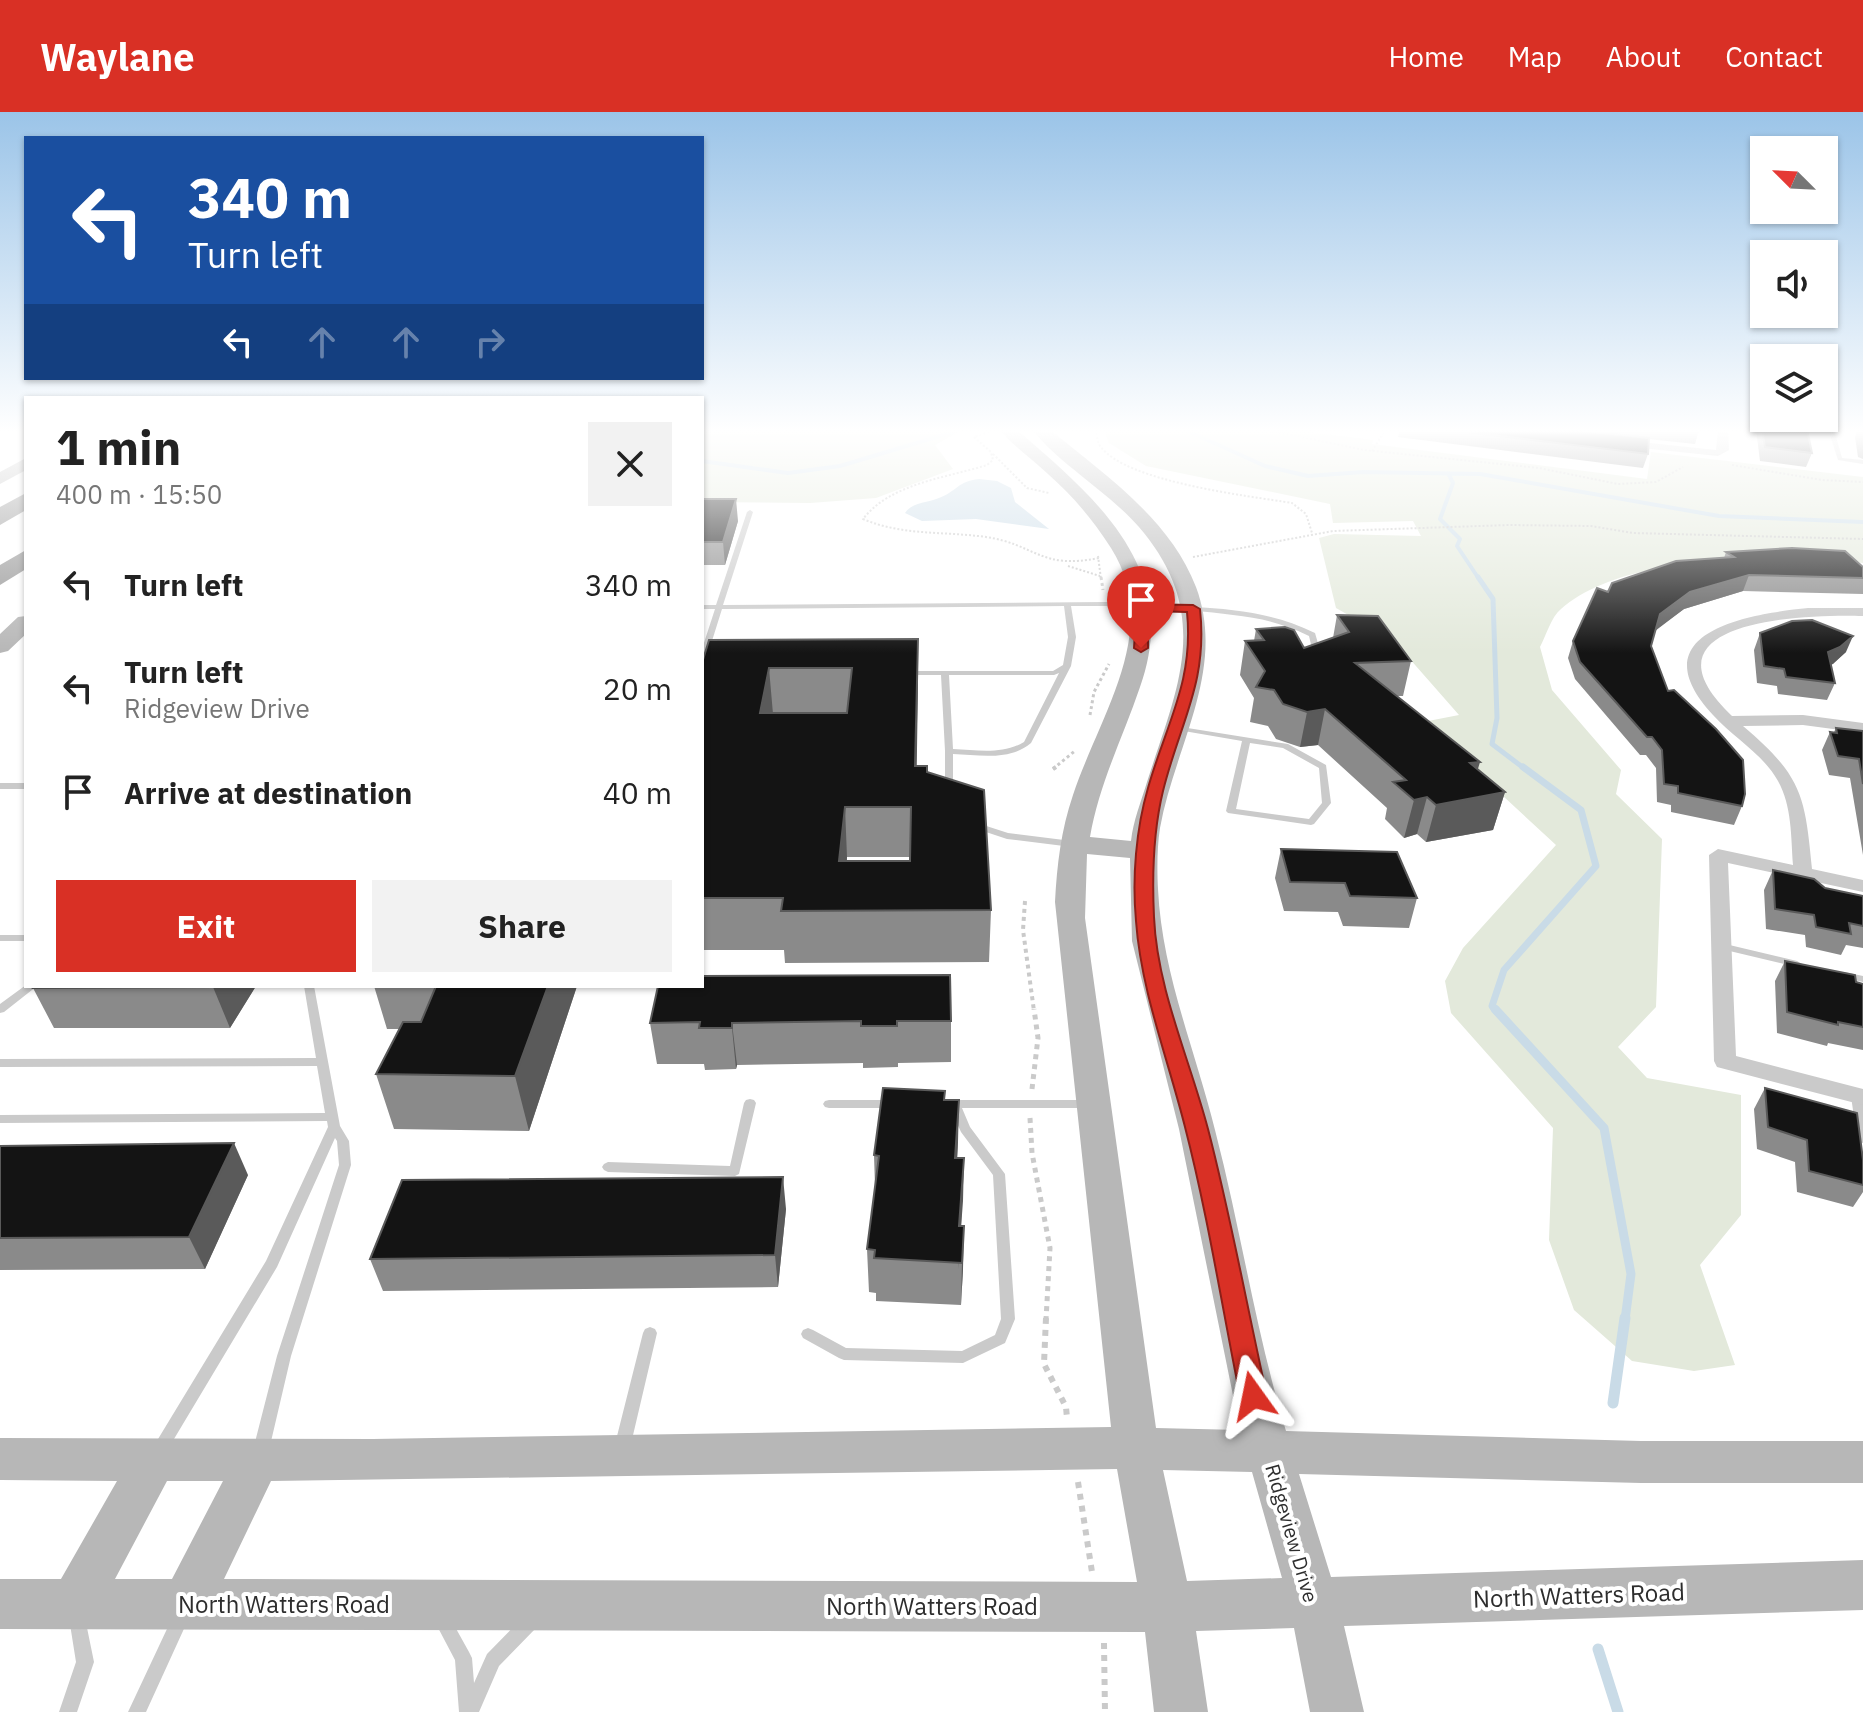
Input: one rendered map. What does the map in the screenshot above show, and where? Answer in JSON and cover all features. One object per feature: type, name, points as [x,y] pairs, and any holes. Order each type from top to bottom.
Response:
[{"type":"highway","points":[[0,518],[21,504]]},
{"type":"highway","points":[[0,577],[24,559]]},
{"type":"highway","points":[[0,591],[24,575]]},
{"type":"main road","points":[[1086,504],[1096,513],[1128,563],[1141,607],[1142,637],[1135,676],[1089,786],[1074,844],[1070,918],[1136,1448],[1167,1607],[1181,1712]]},
{"type":"main road","name":"Ridgeview Drive","points":[[1124,504],[1157,533],[1181,571],[1193,609],[1195,665],[1178,728],[1153,797],[1144,851],[1145,920],[1152,965],[1197,1129],[1268,1453],[1314,1604],[1337,1712]]},
{"type":"main road","points":[[1141,607],[1193,609]]},
{"type":"main road","points":[[0,646],[24,624]]},
{"type":"main road","points":[[1074,844],[1144,851]]},
{"type":"main road","points":[[0,1459],[620,1457],[1136,1448],[1641,1462],[1863,1462]]},
{"type":"main road","points":[[75,1604],[154,1459]]},
{"type":"main road","points":[[186,1604],[258,1460]]},
{"type":"main road","name":"North Watters Road","points":[[0,1604],[1167,1607],[1863,1585]]},
{"type":"street","points":[[1803,873],[1789,785],[1766,752],[1712,705],[1694,672],[1695,656],[1714,634],[1743,621],[1781,614],[1863,612]]},
{"type":"street","points":[[1728,721],[1803,720],[1863,728]]},
{"type":"street","points":[[1860,1096],[1725,1061],[1718,855],[1863,886]]},
{"type":"lane","points":[[704,654],[750,512]]},
{"type":"lane","points":[[704,607],[1067,604],[1141,607]]},
{"type":"lane","points":[[949,751],[1017,751],[1027,743],[1067,666],[1072,637],[1067,604]]},
{"type":"lane","points":[[1193,609],[1258,614],[1312,635],[1319,662],[1316,665]]},
{"type":"lane","points":[[1258,614],[1261,629]]},
{"type":"lane","points":[[899,673],[1054,673],[1067,666]]},
{"type":"lane","points":[[945,673],[948,801]]},
{"type":"lane","points":[[1178,728],[1285,746],[1323,767],[1327,803],[1311,822],[1231,811],[1246,741]]},
{"type":"lane","points":[[0,780],[24,780]]},
{"type":"lane","points":[[0,786],[24,786]]},
{"type":"lane","points":[[966,823],[1007,836],[1074,844]]},
{"type":"lane","points":[[0,938],[24,938]]},
{"type":"lane","points":[[1721,946],[1806,966]]},
{"type":"lane","points":[[1835,973],[1863,979]]},
{"type":"lane","points":[[0,1009],[29,988]]},
{"type":"lane","points":[[258,1460],[284,1356],[345,1165],[343,1141],[333,1122],[309,988]]},
{"type":"lane","points":[[0,1063],[323,1062]]},
{"type":"lane","points":[[1860,1096],[1863,1139]]},
{"type":"lane","points":[[608,1167],[735,1171],[750,1103]]},
{"type":"lane","points":[[829,1104],[907,1104]]},
{"type":"lane","points":[[938,1104],[1093,1104]]},
{"type":"lane","points":[[808,1334],[844,1354],[963,1357],[1000,1339],[1008,1319],[999,1174],[965,1129],[954,1104]]},
{"type":"lane","points":[[0,1119],[333,1122]]},
{"type":"lane","points":[[154,1459],[272,1263],[333,1122]]},
{"type":"lane","points":[[620,1457],[650,1333]]},
{"type":"lane","points":[[68,1712],[85,1662],[75,1604]]},
{"type":"lane","points":[[137,1712],[142,1707],[186,1604]]},
{"type":"lane","points":[[424,1604],[448,1627],[463,1658],[469,1712]]},
{"type":"lane","points":[[469,1712],[493,1660],[521,1628],[555,1605]]},
{"type":"path","points":[[879,504],[863,519],[908,535],[989,537],[1049,562],[1100,576]]},
{"type":"path","points":[[1293,504],[1306,514],[1312,533]]},
{"type":"path","points":[[1193,557],[1312,533],[1475,526],[1582,525],[1643,534],[1863,539]]},
{"type":"path","points":[[1066,565],[1099,558]]},
{"type":"path","points":[[1025,901],[1023,930],[1038,1038],[1029,1104],[1032,1153],[1050,1248],[1044,1364],[1066,1407],[1106,1656],[1101,1689],[1105,1712]]},
{"type":"shaded area","points":[[1330,504],[1863,504],[1863,563],[1748,558],[1663,567],[1623,577],[1589,591],[1557,612],[1540,647],[1552,690],[1621,770],[1616,794],[1662,839],[1656,1007],[1618,1047],[1647,1078],[1741,1095],[1741,1215],[1700,1265],[1735,1365],[1694,1371],[1632,1361],[1574,1310],[1549,1240],[1553,1128],[1451,1013],[1445,981],[1463,948],[1556,845],[1423,722],[1459,715],[1394,641],[1336,608],[1319,538],[1334,534],[1421,536],[1413,521],[1333,523]]},
{"type":"water","points":[[1017,504],[1049,529],[976,519],[922,521],[905,513],[916,505]]},
{"type":"building","points":[[704,504],[735,504],[723,542],[704,542]]},
{"type":"building","points":[[1792,548],[1845,551],[1863,567],[1863,578],[1749,575],[1690,592],[1660,614],[1651,646],[1668,691],[1674,690],[1716,729],[1743,760],[1745,794],[1742,806],[1678,793],[1678,786],[1664,784],[1662,750],[1580,662],[1573,641],[1597,588],[1608,592],[1612,583],[1676,561],[1734,557],[1726,552]]},
{"type":"building","points":[[1337,615],[1378,616],[1411,661],[1355,663],[1480,762],[1470,763],[1505,792],[1436,805],[1427,797],[1414,800],[1393,782],[1406,780],[1325,709],[1307,712],[1283,704],[1274,690],[1256,687],[1265,671],[1245,641],[1264,640],[1256,629],[1285,627],[1294,630],[1304,648],[1349,632]]},
{"type":"building","points":[[1812,620],[1853,636],[1828,652],[1835,683],[1786,677],[1784,669],[1764,666],[1760,633],[1792,621]]},
{"type":"building","points":[[918,639],[915,766],[927,766],[927,772],[984,790],[991,910],[781,911],[783,898],[704,898],[704,656],[709,640]],"holes":[[[769,668],[852,668],[847,713],[760,713]],[[845,807],[911,807],[910,861],[839,861]]]},
{"type":"building","points":[[1836,728],[1863,731],[1863,784],[1859,759],[1838,756],[1830,732],[1837,733]]},
{"type":"building","points":[[1281,849],[1397,852],[1417,898],[1350,896],[1345,883],[1290,882]]},
{"type":"building","points":[[1773,870],[1814,879],[1825,888],[1863,896],[1863,926],[1849,923],[1851,934],[1816,927],[1814,915],[1775,909]]},
{"type":"building","points":[[1785,961],[1855,975],[1856,982],[1863,984],[1863,1027],[1838,1022],[1838,1025],[1787,1012]]},
{"type":"building","points":[[950,975],[951,1021],[897,1021],[897,1026],[861,1026],[861,1021],[732,1023],[732,1028],[699,1028],[700,1022],[650,1023],[658,988],[704,988],[704,976]]},
{"type":"building","points":[[435,988],[547,988],[515,1076],[376,1074],[403,1022],[421,1022]]},
{"type":"building","points":[[883,1088],[945,1091],[944,1100],[959,1100],[955,1158],[964,1158],[959,1226],[964,1226],[962,1263],[874,1258],[875,1250],[867,1249],[879,1156],[874,1155]]},
{"type":"building","points":[[1765,1088],[1857,1113],[1863,1185],[1809,1171],[1807,1140],[1768,1127]]},
{"type":"building","points":[[234,1143],[189,1237],[0,1238],[0,1146]]},
{"type":"building","points":[[783,1177],[775,1255],[370,1259],[402,1180]]},
{"type":"waterway","points":[[1446,504],[1440,519],[1460,539],[1457,546],[1479,579]]},
{"type":"waterway","points":[[1649,504],[1719,516],[1863,522]]},
{"type":"waterway","points":[[1478,577],[1493,599],[1497,718],[1492,744],[1525,769]]},
{"type":"waterway","points":[[1496,1011],[1492,1006],[1504,970],[1596,866],[1581,810],[1523,767]]},
{"type":"waterway","points":[[1495,1009],[1604,1128],[1631,1274],[1625,1320]]},
{"type":"waterway","points":[[1613,1403],[1625,1318]]},
{"type":"waterway","points":[[1598,1649],[1618,1712]]},
{"type":"route","points":[[1141,648],[1141,607],[1193,609],[1197,640],[1193,679],[1156,787],[1146,829],[1145,920],[1157,989],[1197,1129],[1253,1396]]}]
